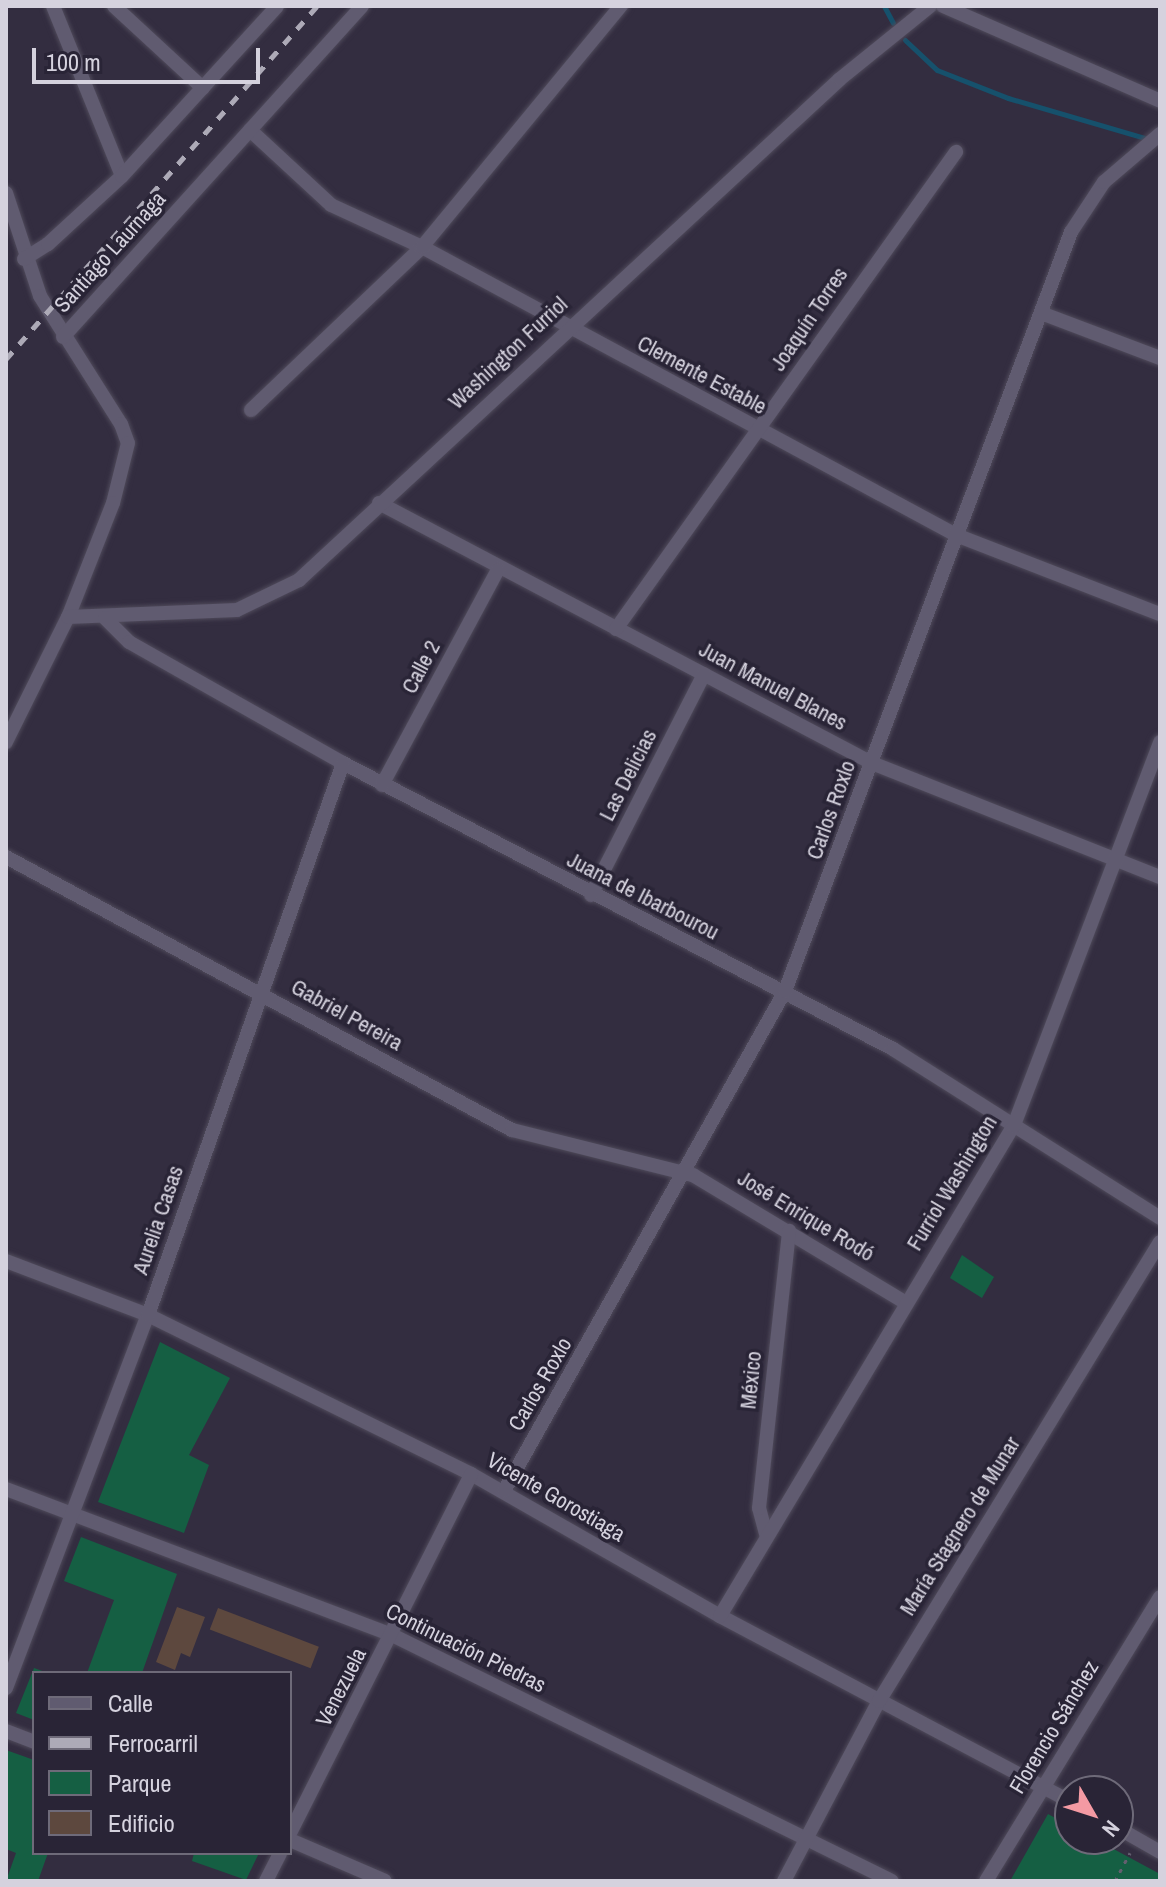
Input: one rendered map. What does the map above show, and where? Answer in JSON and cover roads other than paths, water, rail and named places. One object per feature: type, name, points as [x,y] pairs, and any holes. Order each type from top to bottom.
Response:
[{"type":"street","points":[[53,6],[122,176]]},
{"type":"street","points":[[114,6],[203,88]]},
{"type":"street","points":[[24,259],[48,244],[122,176],[277,6]]},
{"type":"street","name":"Santiago Laurnaga","points":[[6,742],[68,617],[113,503],[128,443],[121,424],[63,337],[362,6]]},
{"type":"street","points":[[251,410],[422,247],[621,6]]},
{"type":"street","name":"Washington Furriol","points":[[68,617],[204,615],[237,610],[268,598],[299,580],[840,79],[930,6]]},
{"type":"street","points":[[943,6],[1160,101]]},
{"type":"street","name":"Clemente Estable","points":[[250,130],[331,205],[422,247],[956,535],[1160,614]]},
{"type":"street","name":"Carlos Roxlo","points":[[504,1491],[785,991],[1041,313],[1089,199],[1160,134]]},
{"type":"street","name":"Joaquín Torres","points":[[616,629],[956,152]]},
{"type":"street","points":[[6,193],[24,259],[63,337]]},
{"type":"street","points":[[1041,313],[1160,358]]},
{"type":"street","name":"Juan Manuel Blanes","points":[[379,503],[498,570],[872,763],[1160,877]]},
{"type":"street","name":"Calle 2","points":[[382,785],[498,570]]},
{"type":"street","name":"Juana de Ibarbourou","points":[[105,618],[129,642],[382,785],[893,1049],[1160,1218]]},
{"type":"street","name":"Las Delicias","points":[[591,895],[704,674]]},
{"type":"street","name":"Furriol Washington","points":[[720,1616],[766,1534],[1014,1125],[1160,742]]},
{"type":"street","name":"Aurelia Casas","points":[[6,1688],[148,1315],[343,763]]},
{"type":"street","name":"Gabriel Pereira","points":[[6,857],[512,1130],[682,1170]]},
{"type":"street","name":"José Enrique Rodó","points":[[682,1170],[906,1303]]},
{"type":"street","name":"México","points":[[766,1534],[759,1508],[789,1231]]},
{"type":"street","name":"María Stagnero de Munar","points":[[784,1881],[879,1701],[1160,1242]]},
{"type":"street","name":"Vicente Gorostiaga","points":[[6,1261],[148,1315],[471,1474],[720,1616],[1054,1792]]},
{"type":"street","name":"Venezuela","points":[[292,1829],[471,1474]]},
{"type":"street","name":"Continuación Piedras","points":[[6,1489],[392,1635],[892,1881]]},
{"type":"street","name":"Florencio Sánchez","points":[[986,1881],[1160,1597]]},
{"type":"street","points":[[6,1731],[32,1741]]},
{"type":"street","points":[[1134,1837],[1160,1852]]},
{"type":"street","points":[[292,1841],[385,1881]]},
{"type":"street","points":[[266,1881],[279,1855]]},
{"type":"waterway","points":[[884,6],[893,23]]},
{"type":"waterway","points":[[905,40],[937,70],[1008,98],[1145,138]]},
{"type":"railway","points":[[6,359],[317,6]]}]
